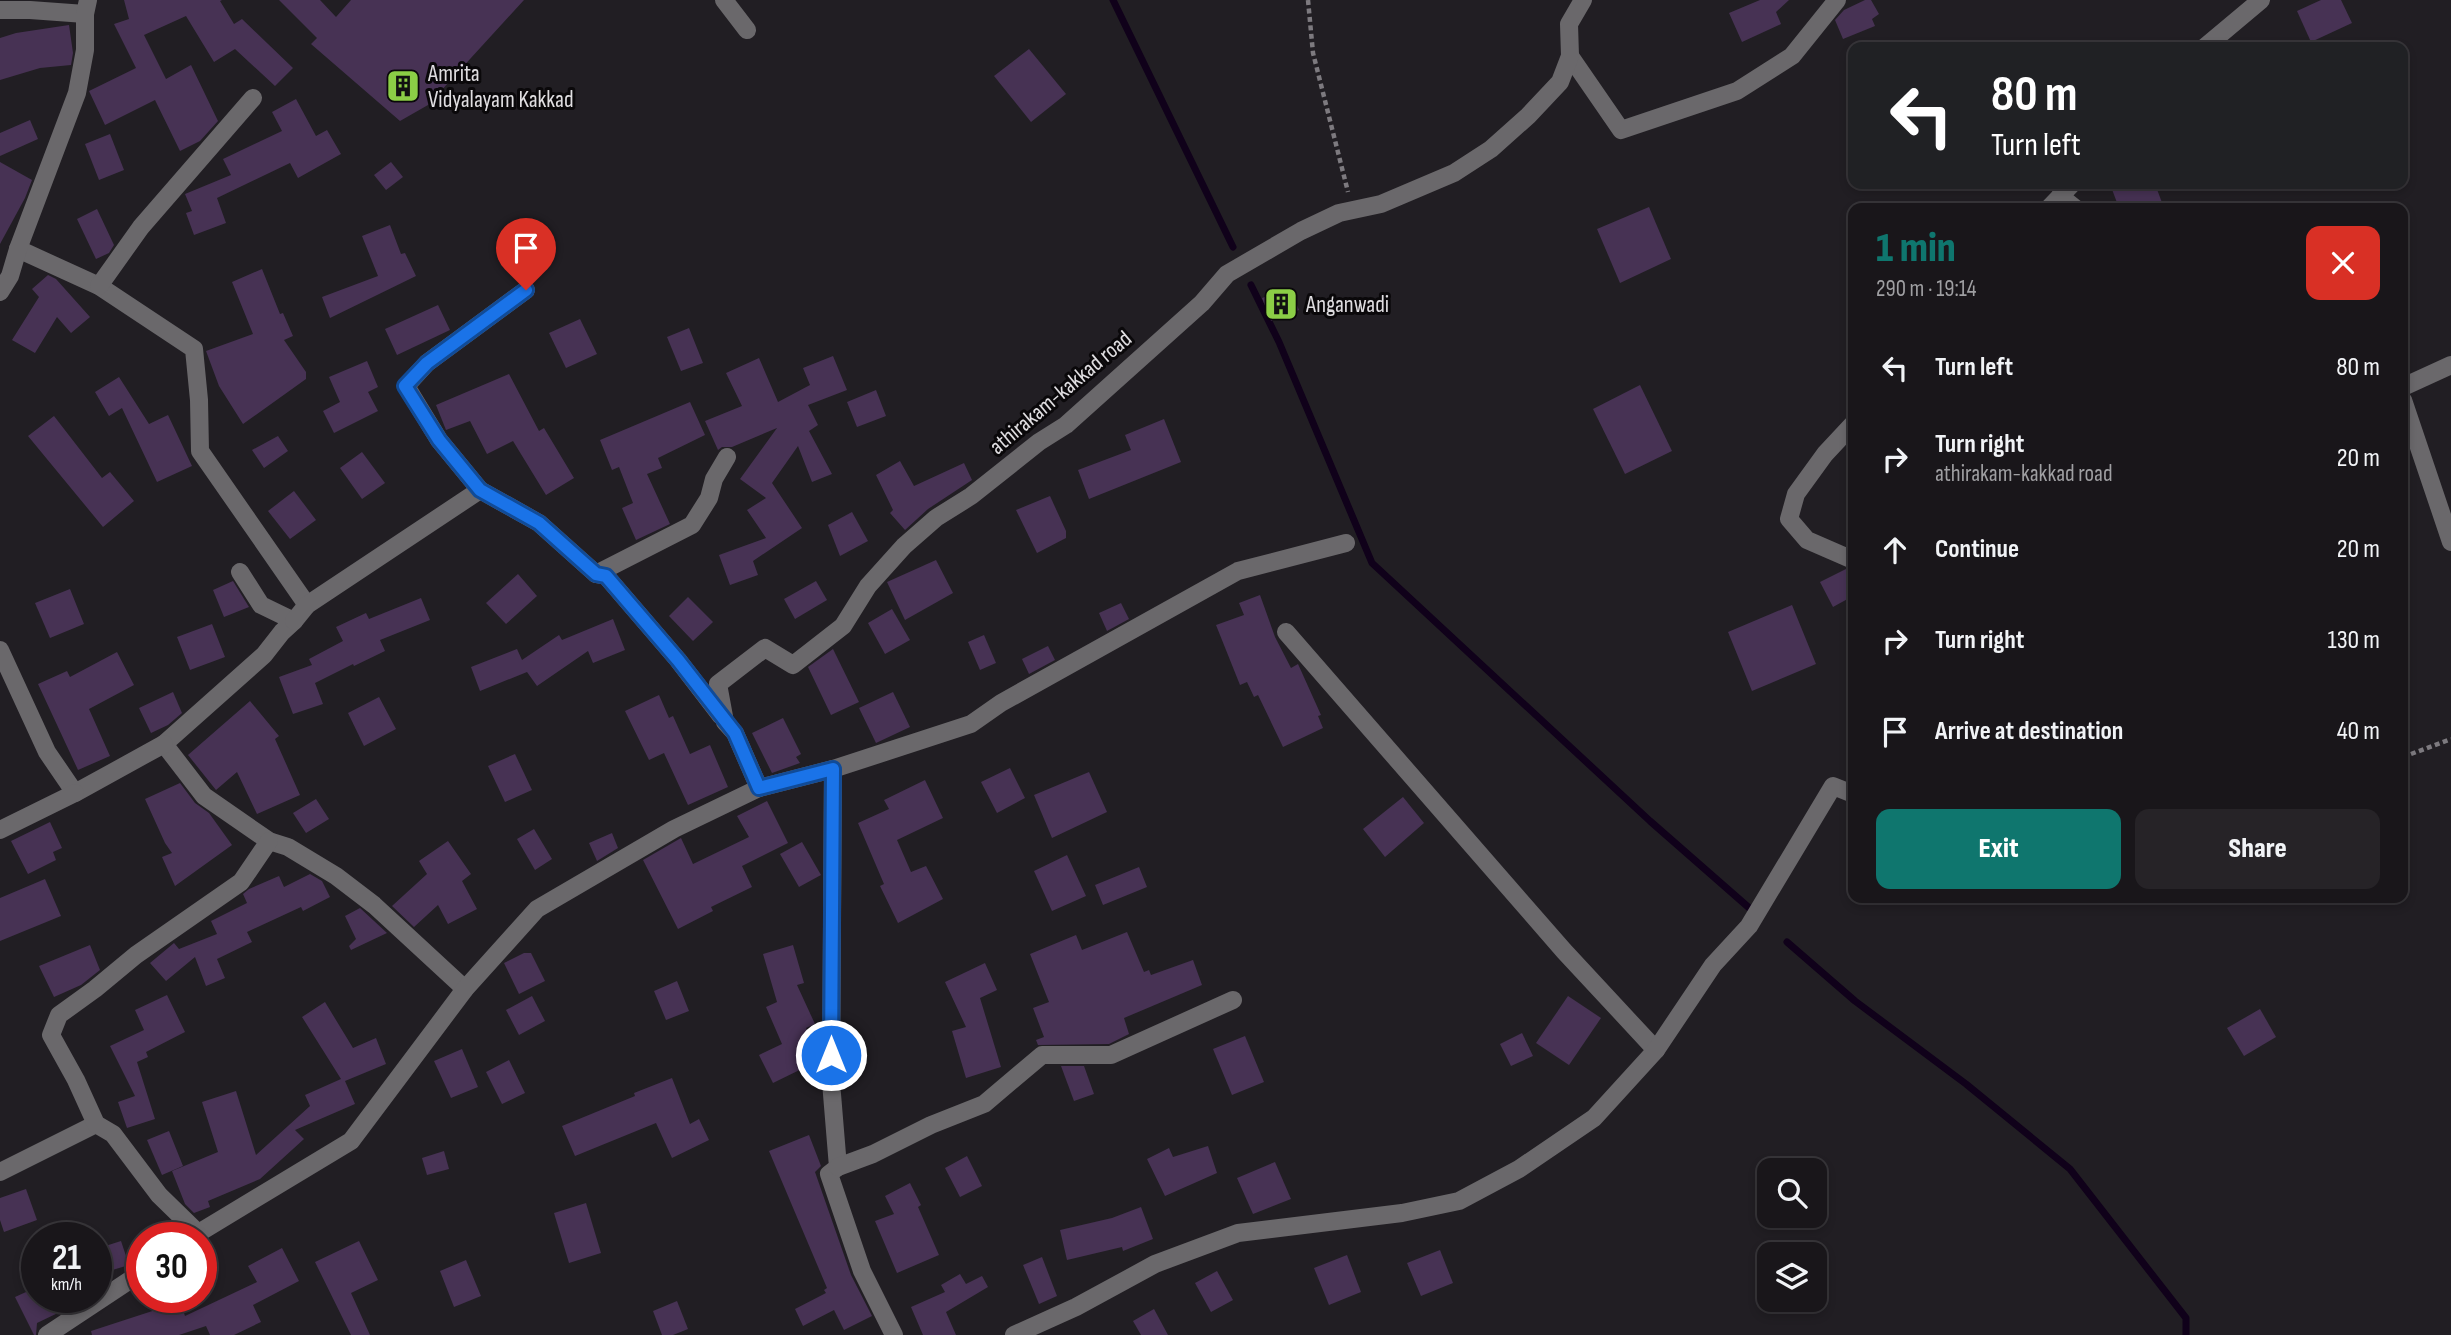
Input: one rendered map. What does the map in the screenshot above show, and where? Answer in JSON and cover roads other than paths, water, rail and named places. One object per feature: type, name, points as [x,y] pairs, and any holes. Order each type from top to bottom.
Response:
[{"type":"street","points":[[724,0],[747,30]]},
{"type":"street","name":"athirakam-kakkad road","points":[[759,788],[735,733],[725,722],[718,684],[765,648],[793,665],[844,626],[868,586],[904,546],[936,518],[971,496],[1066,425],[1202,303],[1227,274],[1301,231],[1339,213],[1381,204],[1454,173],[1491,149],[1528,116],[1560,82],[1570,56],[1569,24],[1584,0]]},
{"type":"street","points":[[1570,56],[1621,130],[1737,91],[1792,56],[1837,0]]},
{"type":"street","points":[[2211,42],[2261,0]]},
{"type":"street","points":[[0,10],[87,7],[85,50],[77,93],[10,276],[0,292]]},
{"type":"street","points":[[99,286],[141,227],[253,97]]},
{"type":"street","points":[[18,249],[99,286],[194,349],[201,451],[307,605]]},
{"type":"street","points":[[526,290],[427,363],[405,386],[439,440],[480,490],[539,523],[596,574],[606,576],[678,660],[725,722]]},
{"type":"street","points":[[2408,385],[2451,365]]},
{"type":"street","points":[[2408,415],[2451,542]]},
{"type":"street","points":[[1848,429],[1825,454],[1796,494],[1789,519],[1807,540],[1848,559]]},
{"type":"street","points":[[596,574],[692,525],[709,498],[714,479],[727,457]]},
{"type":"street","points":[[0,830],[164,744],[264,655],[307,605],[480,490]]},
{"type":"street","points":[[217,1222],[351,1141],[465,989],[537,909],[674,829],[759,788],[833,769],[971,724],[1001,703],[1238,571],[1346,543]]},
{"type":"street","points":[[240,572],[261,605],[294,621]]},
{"type":"street","points":[[1286,632],[1564,951],[1656,1050]]},
{"type":"street","points":[[0,649],[47,752],[75,793]]},
{"type":"street","points":[[164,744],[204,796],[270,841],[288,847],[336,876],[365,898],[465,989]]},
{"type":"street","points":[[833,769],[831,1082],[838,1167]]},
{"type":"street","points":[[1014,1335],[1076,1307],[1155,1264],[1238,1233],[1402,1213],[1459,1201],[1519,1169],[1594,1118],[1656,1050],[1713,965],[1749,926],[1833,786],[1848,791]]},
{"type":"street","points":[[183,1222],[159,1195],[113,1134],[96,1124],[51,1035],[59,1015],[136,955],[241,882],[270,841]]},
{"type":"street","points":[[894,1335],[862,1271],[829,1174],[838,1167],[873,1154],[931,1125],[984,1104],[1042,1055],[1111,1055],[1233,1000]]},
{"type":"street","points":[[0,1172],[96,1124]]},
{"type":"street","points":[[47,1335],[126,1283]]},
{"type":"waterway","points":[[1113,0],[1233,247]]},
{"type":"waterway","points":[[1251,285],[1279,342],[1372,563],[1650,821],[1755,913]]},
{"type":"waterway","points":[[1787,942],[1855,1001],[1966,1084],[2070,1169],[2186,1318],[2186,1335]]},
{"type":"place","name":"Amrita Vidyalayam Kakkad","points":[[403,86]]},
{"type":"place","name":"Anganwadi","points":[[1281,304]]}]
